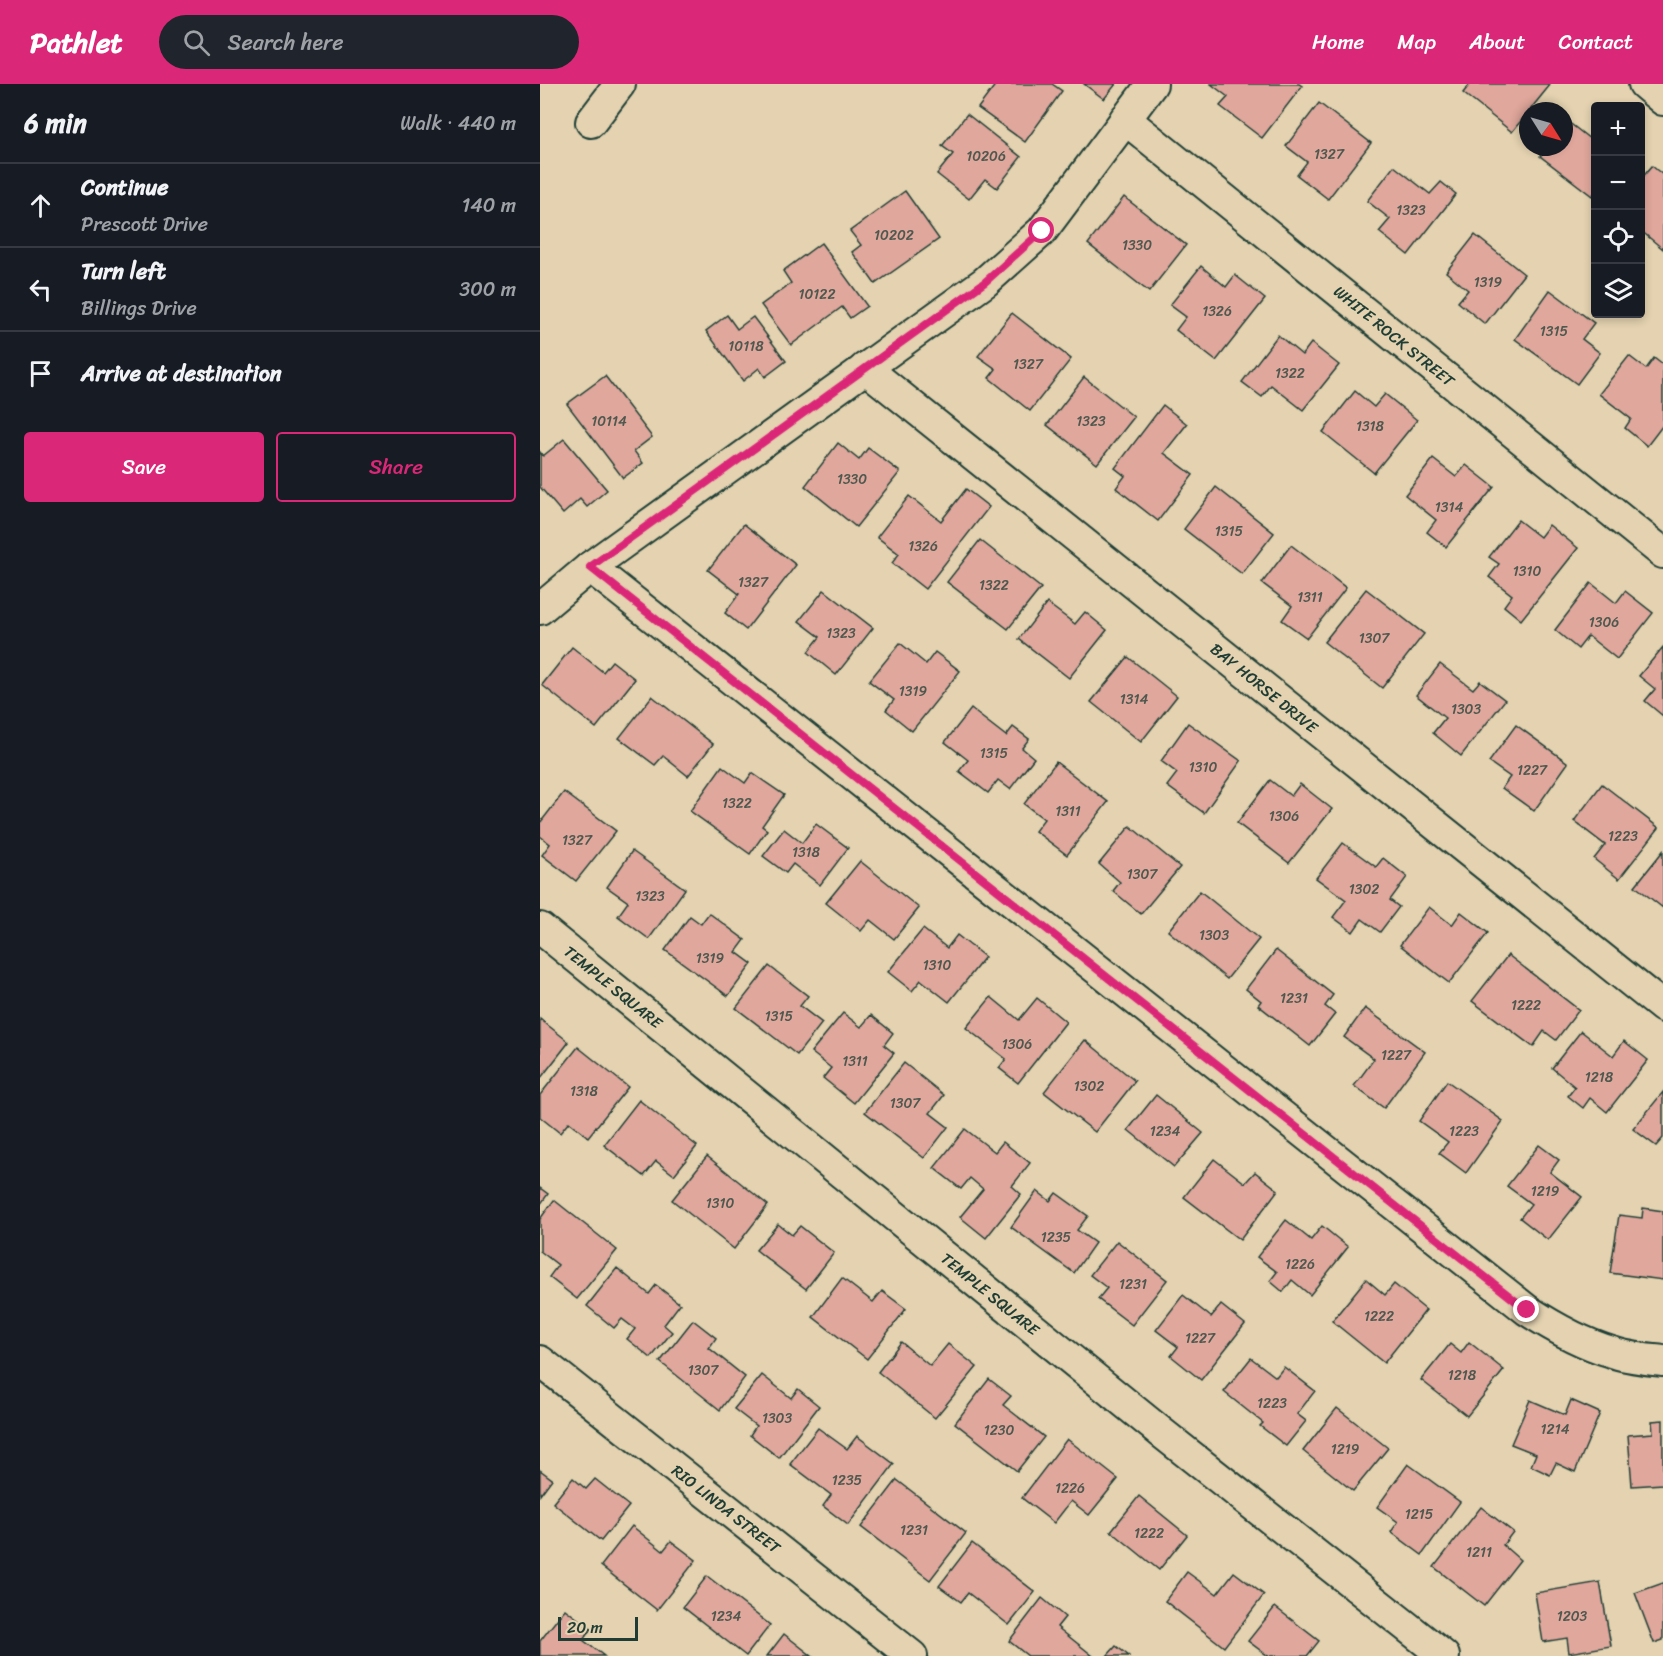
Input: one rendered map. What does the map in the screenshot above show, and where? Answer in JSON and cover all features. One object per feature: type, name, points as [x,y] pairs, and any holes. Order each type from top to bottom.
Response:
[{"type":"street","points":[[591,122],[620,84]]},
{"type":"street","points":[[540,609],[590,567],[985,282],[1042,231],[1152,84]]},
{"type":"street","points":[[1644,84],[1663,100]]},
{"type":"street","name":"WHITE ROCK STREET","points":[[1125,119],[1663,553]]},
{"type":"street","name":"BAY HORSE DRIVE","points":[[865,368],[1663,1007]]},
{"type":"street","points":[[590,567],[1527,1310],[1557,1329],[1611,1352],[1635,1358],[1663,1361]]},
{"type":"street","name":"TEMPLE SQUARE","points":[[540,928],[1162,1433],[1444,1656]]},
{"type":"street","name":"RIO LINDA STREET","points":[[540,1361],[912,1656]]},
{"type":"building","points":[[996,84],[1052,84],[1062,91],[1025,142],[978,108]]},
{"type":"building","points":[[1084,84],[1116,84],[1104,99]]},
{"type":"building","points":[[1211,84],[1299,84],[1302,86],[1262,138],[1220,106],[1228,97]]},
{"type":"building","points":[[1470,84],[1550,85],[1536,102],[1519,102],[1519,123],[1512,132],[1463,93]]},
{"type":"building","points":[[1319,103],[1371,143],[1328,199],[1297,175],[1307,162],[1286,146]]},
{"type":"building","points":[[967,114],[1021,157],[997,188],[985,179],[969,199],[937,174],[953,154],[942,146]]},
{"type":"building","points":[[1573,126],[1591,138],[1591,195],[1540,156],[1573,156]]},
{"type":"building","points":[[1394,166],[1430,194],[1441,182],[1456,194],[1408,255],[1379,232],[1390,219],[1367,201]]},
{"type":"building","points":[[1652,166],[1663,175],[1663,249],[1645,234],[1645,174]]},
{"type":"building","points":[[905,191],[939,239],[875,284],[852,252],[861,245],[850,231]]},
{"type":"building","points":[[1124,197],[1186,245],[1149,292],[1088,244]]},
{"type":"building","points":[[1475,235],[1524,274],[1485,324],[1458,302],[1468,290],[1446,272]]},
{"type":"building","points":[[821,243],[867,306],[850,318],[842,307],[791,345],[761,305],[791,283],[783,271]]},
{"type":"building","points":[[1201,266],[1226,287],[1235,275],[1265,299],[1216,361],[1176,330],[1186,317],[1170,305]]},
{"type":"building","points":[[1550,290],[1594,323],[1582,339],[1600,353],[1577,384],[1515,339]]},
{"type":"building","points":[[1012,313],[1071,359],[1030,411],[989,378],[996,369],[978,356]]},
{"type":"building","points":[[727,315],[737,329],[753,317],[786,361],[765,377],[759,368],[743,381],[706,331]]},
{"type":"building","points":[[1278,335],[1302,355],[1311,343],[1339,365],[1303,410],[1271,385],[1262,397],[1242,382]]},
{"type":"building","points":[[1629,356],[1646,369],[1654,358],[1663,365],[1663,425],[1647,446],[1625,428],[1631,419],[1599,394]]},
{"type":"building","points":[[605,376],[652,437],[634,451],[643,463],[623,478],[567,404]]},
{"type":"building","points":[[1084,377],[1134,417],[1097,464],[1047,425]]},
{"type":"building","points":[[1355,391],[1374,407],[1385,394],[1417,420],[1374,473],[1323,432]]},
{"type":"building","points":[[1163,405],[1187,424],[1164,453],[1193,475],[1158,521],[1116,488],[1125,476],[1115,468]]},
{"type":"building","points":[[564,439],[607,490],[587,507],[580,499],[563,514],[540,487],[540,452],[543,456]]},
{"type":"building","points":[[838,443],[859,460],[868,448],[900,472],[856,527],[805,486]]},
{"type":"building","points":[[1433,459],[1456,477],[1466,465],[1494,487],[1446,547],[1427,532],[1436,520],[1405,495]]},
{"type":"building","points":[[1216,487],[1274,533],[1242,574],[1184,529]]},
{"type":"building","points":[[966,489],[989,507],[925,589],[892,563],[899,554],[877,537],[909,496],[941,521]]},
{"type":"building","points":[[1518,520],[1540,537],[1549,525],[1578,548],[1521,620],[1504,606],[1512,595],[1489,577],[1499,564],[1489,557]]},
{"type":"building","points":[[744,524],[796,565],[746,630],[725,613],[739,594],[708,570]]},
{"type":"building","points":[[980,540],[1041,588],[1008,629],[947,582]]},
{"type":"building","points":[[1291,545],[1346,588],[1307,638],[1282,620],[1292,606],[1262,583]]},
{"type":"building","points":[[1591,583],[1616,603],[1625,591],[1653,613],[1617,659],[1588,636],[1578,649],[1555,630]]},
{"type":"building","points":[[1366,589],[1424,634],[1382,688],[1324,642]]},
{"type":"building","points":[[824,590],[873,628],[836,675],[808,652],[820,637],[799,621]]},
{"type":"building","points":[[1047,603],[1075,624],[1085,612],[1107,630],[1069,678],[1019,639]]},
{"type":"building","points":[[900,643],[926,664],[935,652],[960,671],[912,731],[886,710],[894,700],[869,681]]},
{"type":"building","points":[[572,647],[603,672],[612,661],[635,679],[596,728],[542,685]]},
{"type":"building","points":[[1663,647],[1663,716],[1645,701],[1655,689],[1639,676]]},
{"type":"building","points":[[1128,657],[1177,696],[1141,742],[1091,702]]},
{"type":"building","points":[[1440,664],[1473,689],[1480,681],[1505,700],[1461,756],[1433,733],[1445,718],[1416,695]]},
{"type":"building","points":[[652,696],[713,744],[688,776],[663,756],[655,765],[619,738]]},
{"type":"building","points":[[971,709],[1006,736],[1013,727],[1029,739],[1022,748],[1034,758],[1010,789],[998,780],[988,793],[959,771],[968,760],[945,742]]},
{"type":"building","points":[[1188,723],[1241,761],[1204,813],[1167,786],[1177,773],[1161,761]]},
{"type":"building","points":[[1516,725],[1568,763],[1534,811],[1502,788],[1510,777],[1489,762]]},
{"type":"building","points":[[1056,762],[1108,802],[1067,855],[1035,831],[1044,819],[1024,804]]},
{"type":"building","points":[[722,766],[745,783],[752,773],[784,795],[762,826],[767,830],[750,854],[690,811]]},
{"type":"building","points":[[1270,780],[1291,796],[1300,784],[1332,809],[1289,863],[1237,823]]},
{"type":"building","points":[[1602,784],[1659,828],[1619,879],[1594,859],[1605,845],[1574,821]]},
{"type":"building","points":[[564,792],[616,831],[576,881],[542,855],[550,844],[540,836],[540,823]]},
{"type":"building","points":[[816,824],[848,848],[820,885],[793,864],[786,873],[763,856],[784,829],[802,843]]},
{"type":"building","points":[[1130,826],[1180,867],[1141,914],[1113,891],[1120,882],[1099,864]]},
{"type":"building","points":[[1343,843],[1376,867],[1383,858],[1407,877],[1390,900],[1399,907],[1380,932],[1362,919],[1353,932],[1333,917],[1346,900],[1316,878]]},
{"type":"building","points":[[632,851],[685,889],[649,939],[618,916],[628,902],[607,887]]},
{"type":"building","points":[[1663,851],[1663,908],[1635,886]]},
{"type":"building","points":[[860,861],[919,908],[894,939],[870,920],[861,931],[826,903]]},
{"type":"building","points":[[1200,891],[1259,939],[1227,979],[1168,931]]},
{"type":"building","points":[[1429,907],[1452,925],[1461,912],[1488,933],[1449,983],[1400,945]]},
{"type":"building","points":[[709,913],[745,940],[736,952],[752,964],[728,996],[665,950],[690,916],[701,924]]},
{"type":"building","points":[[923,929],[947,948],[957,935],[985,957],[949,1002],[921,980],[912,991],[888,972]]},
{"type":"building","points":[[1276,950],[1333,995],[1325,1006],[1335,1014],[1310,1046],[1258,1005],[1261,1001],[1246,989]]},
{"type":"building","points":[[1508,955],[1579,1010],[1556,1040],[1544,1031],[1533,1047],[1472,1001]]},
{"type":"building","points":[[769,966],[808,996],[800,1006],[822,1023],[797,1055],[736,1008]]},
{"type":"building","points":[[991,997],[1019,1020],[1037,998],[1066,1022],[1018,1083],[999,1068],[1006,1059],[966,1028]]},
{"type":"building","points":[[1365,1008],[1425,1052],[1384,1108],[1354,1086],[1374,1059],[1344,1037]]},
{"type":"building","points":[[843,1013],[861,1027],[871,1015],[893,1033],[884,1045],[894,1053],[854,1103],[823,1078],[831,1068],[811,1052]]},
{"type":"building","points":[[540,1019],[569,1042],[540,1079]]},
{"type":"building","points":[[1581,1031],[1613,1056],[1624,1041],[1648,1060],[1607,1112],[1590,1098],[1583,1108],[1568,1096],[1575,1087],[1552,1068]]},
{"type":"building","points":[[1085,1040],[1135,1081],[1095,1132],[1044,1092]]},
{"type":"building","points":[[578,1047],[628,1087],[588,1137],[569,1122],[560,1133],[540,1117],[540,1095]]},
{"type":"building","points":[[904,1063],[944,1095],[930,1113],[948,1127],[924,1158],[865,1112]]},
{"type":"building","points":[[1447,1081],[1503,1121],[1466,1173],[1439,1153],[1448,1142],[1419,1121]]},
{"type":"building","points":[[1663,1092],[1663,1138],[1656,1146],[1633,1129]]},
{"type":"building","points":[[1156,1095],[1203,1133],[1174,1167],[1128,1130]]},
{"type":"building","points":[[639,1100],[697,1146],[674,1175],[656,1161],[644,1176],[604,1145]]},
{"type":"building","points":[[965,1129],[995,1152],[1003,1142],[1030,1163],[1012,1186],[1021,1194],[986,1238],[960,1217],[983,1189],[970,1178],[961,1189],[934,1168]]},
{"type":"building","points":[[1539,1145],[1559,1160],[1550,1172],[1582,1197],[1548,1240],[1520,1218],[1531,1204],[1507,1186]]},
{"type":"building","points":[[707,1156],[768,1205],[734,1249],[672,1200]]},
{"type":"building","points":[[1214,1159],[1245,1183],[1255,1172],[1278,1190],[1240,1240],[1184,1197]]},
{"type":"building","points":[[540,1188],[548,1194],[540,1205]]},
{"type":"building","points":[[1037,1191],[1050,1201],[1056,1193],[1088,1216],[1077,1230],[1095,1243],[1074,1273],[1011,1227]]},
{"type":"building","points":[[554,1200],[617,1250],[577,1299],[549,1277],[558,1265],[540,1251],[540,1219]]},
{"type":"building","points":[[1643,1208],[1663,1211],[1663,1280],[1610,1273],[1619,1215],[1642,1218]]},
{"type":"building","points":[[1286,1220],[1311,1240],[1322,1226],[1348,1247],[1310,1295],[1292,1280],[1283,1292],[1270,1281],[1277,1272],[1257,1257]]},
{"type":"building","points":[[778,1224],[792,1235],[800,1226],[834,1253],[806,1289],[756,1250]]},
{"type":"building","points":[[1117,1241],[1167,1280],[1132,1325],[1098,1299],[1107,1288],[1090,1275]]},
{"type":"building","points":[[617,1268],[649,1294],[656,1285],[680,1304],[664,1325],[672,1332],[651,1358],[627,1339],[635,1329],[622,1319],[614,1328],[587,1306]]},
{"type":"building","points":[[842,1278],[873,1302],[882,1291],[906,1309],[867,1359],[813,1317]]},
{"type":"building","points":[[1366,1279],[1385,1295],[1394,1284],[1426,1310],[1384,1363],[1332,1321]]},
{"type":"building","points":[[1183,1295],[1211,1317],[1221,1305],[1245,1324],[1201,1380],[1171,1356],[1178,1347],[1156,1330]]},
{"type":"building","points":[[693,1320],[716,1338],[709,1348],[745,1377],[720,1410],[660,1362]]},
{"type":"building","points":[[901,1342],[930,1366],[948,1344],[977,1367],[935,1418],[878,1372]]},
{"type":"building","points":[[1469,1342],[1504,1370],[1467,1416],[1421,1380],[1450,1344],[1461,1353]]},
{"type":"building","points":[[1251,1358],[1276,1377],[1284,1367],[1315,1391],[1297,1414],[1306,1421],[1286,1446],[1260,1426],[1263,1423],[1224,1392]]},
{"type":"building","points":[[762,1375],[791,1398],[798,1389],[819,1406],[779,1458],[750,1435],[756,1426],[734,1409]]},
{"type":"building","points":[[989,1379],[1011,1396],[1003,1405],[1044,1437],[1017,1471],[955,1423]]},
{"type":"building","points":[[1530,1400],[1565,1415],[1571,1400],[1600,1413],[1575,1472],[1556,1463],[1550,1475],[1531,1466],[1536,1454],[1511,1444]]},
{"type":"building","points":[[1337,1408],[1388,1448],[1353,1491],[1303,1451]]},
{"type":"building","points":[[1663,1420],[1663,1484],[1632,1486],[1628,1435],[1653,1433],[1652,1421]]},
{"type":"building","points":[[818,1428],[847,1449],[857,1436],[894,1464],[848,1525],[823,1506],[831,1495],[790,1464]]},
{"type":"building","points":[[1067,1439],[1118,1479],[1089,1515],[1071,1501],[1054,1523],[1022,1498]]},
{"type":"building","points":[[1408,1464],[1460,1502],[1422,1555],[1391,1532],[1398,1522],[1377,1507]]},
{"type":"building","points":[[540,1470],[552,1479],[540,1495]]},
{"type":"building","points":[[573,1478],[586,1489],[595,1479],[629,1506],[601,1541],[553,1503]]},
{"type":"building","points":[[897,1480],[966,1533],[930,1580],[861,1527]]},
{"type":"building","points":[[1139,1496],[1187,1535],[1159,1570],[1111,1531]]},
{"type":"building","points":[[1481,1507],[1513,1532],[1503,1545],[1520,1560],[1484,1606],[1434,1567]]},
{"type":"building","points":[[632,1526],[663,1551],[671,1541],[696,1560],[657,1610],[601,1566]]},
{"type":"building","points":[[972,1543],[1035,1592],[1009,1625],[968,1593],[961,1602],[939,1586]]},
{"type":"building","points":[[1187,1572],[1217,1594],[1234,1572],[1264,1595],[1224,1647],[1165,1601]]},
{"type":"building","points":[[707,1576],[770,1625],[746,1656],[683,1607]]},
{"type":"building","points":[[1600,1582],[1611,1646],[1569,1653],[1567,1638],[1543,1642],[1535,1593]]},
{"type":"building","points":[[1663,1583],[1663,1640],[1654,1643],[1635,1593]]},
{"type":"building","points":[[1042,1598],[1065,1617],[1057,1627],[1093,1656],[1028,1656],[1009,1641]]},
{"type":"building","points":[[1275,1607],[1319,1641],[1307,1656],[1268,1656],[1248,1641]]},
{"type":"building","points":[[565,1609],[591,1629],[583,1640],[604,1656],[540,1656],[540,1641]]},
{"type":"building","points":[[784,1634],[812,1656],[767,1656]]},
{"type":"building","points":[[1116,1646],[1129,1656],[1107,1656]]},
{"type":"route","points":[[1042,231],[985,282],[590,567],[1527,1310]]}]
